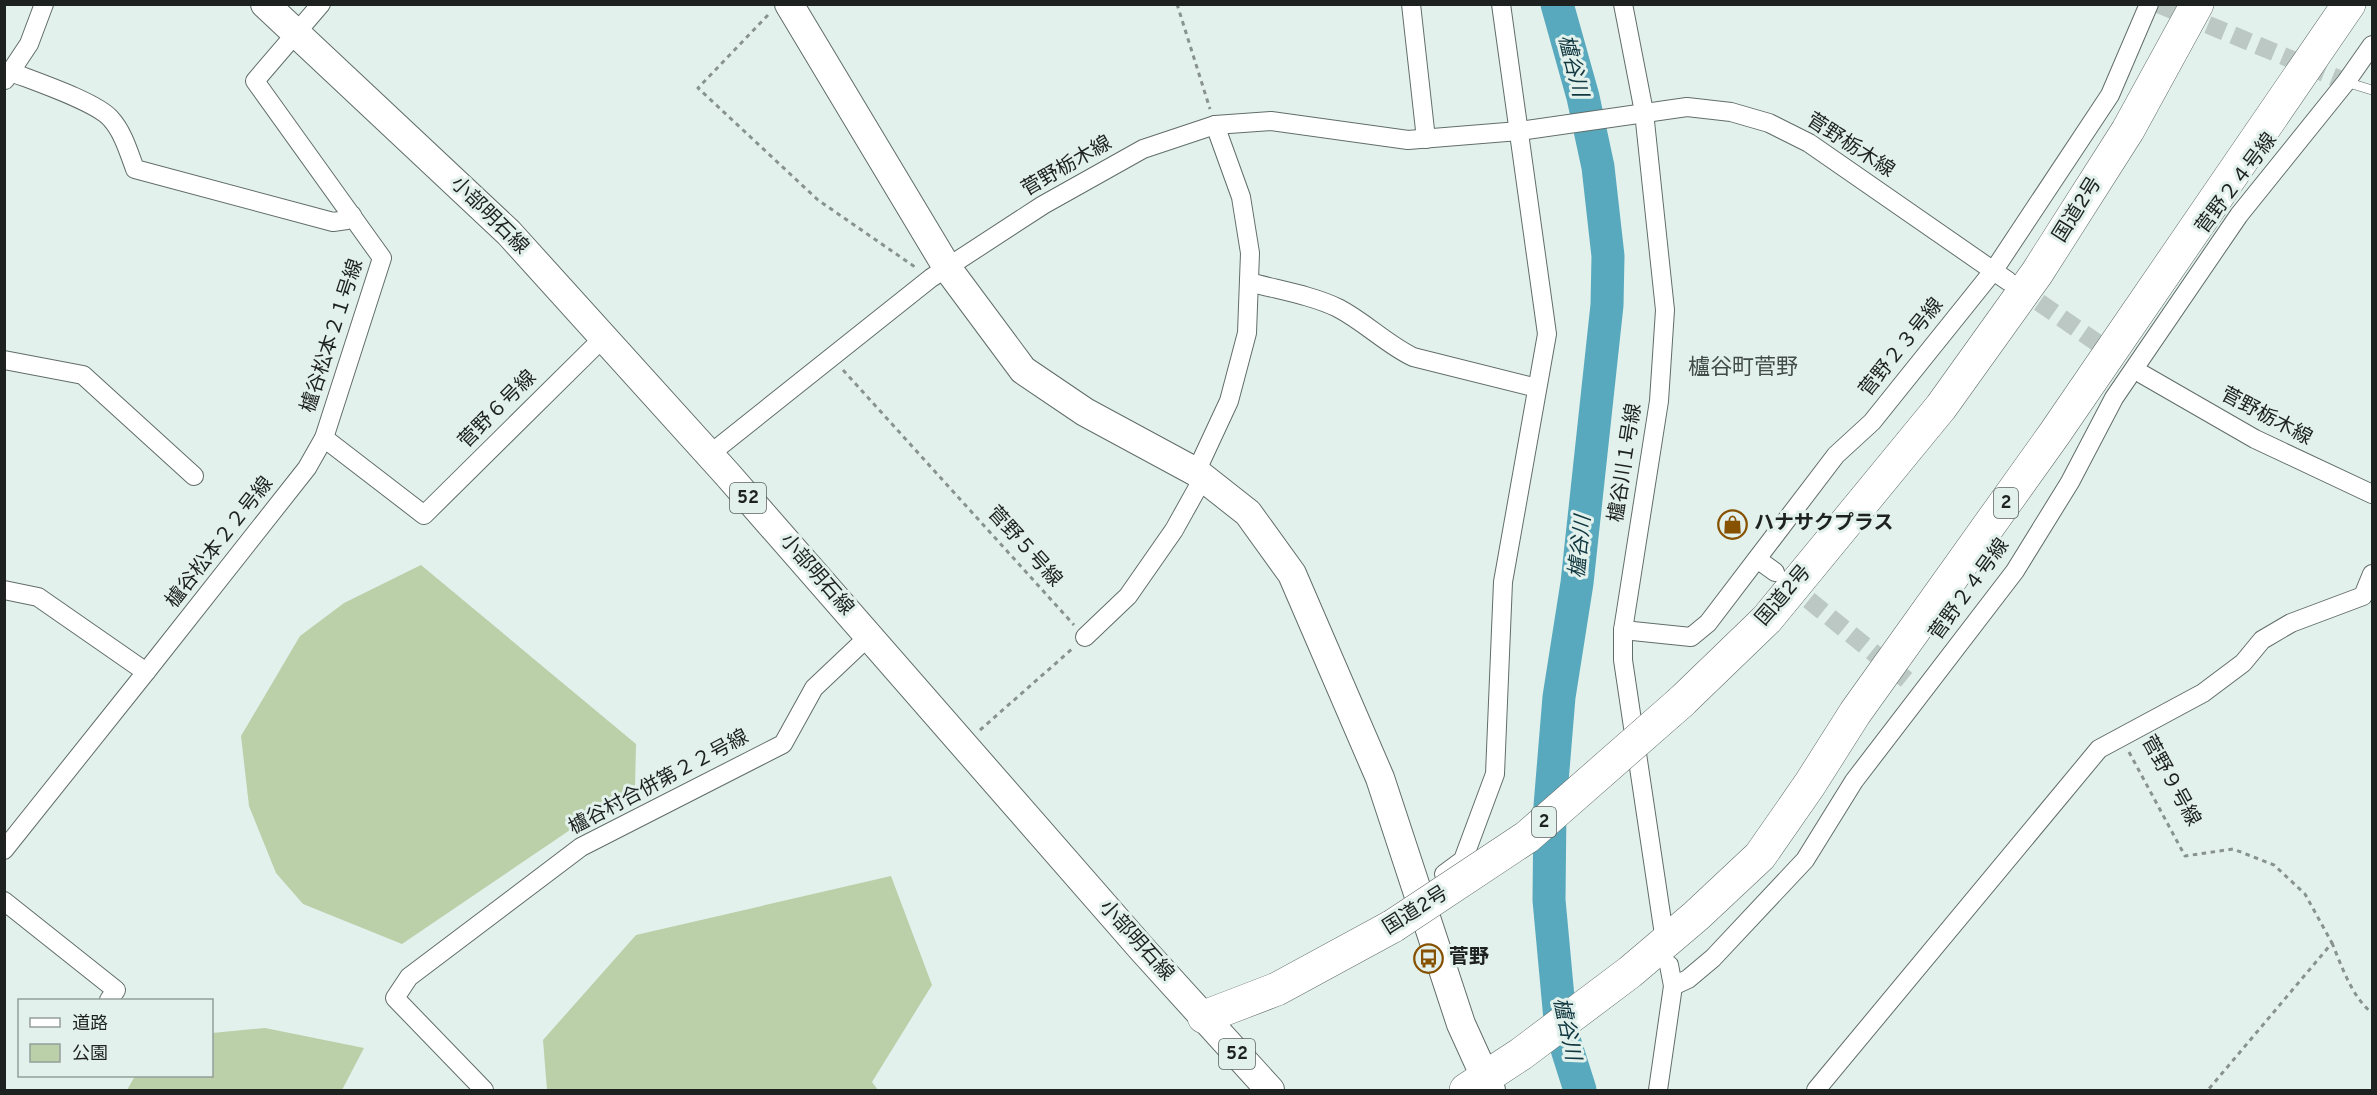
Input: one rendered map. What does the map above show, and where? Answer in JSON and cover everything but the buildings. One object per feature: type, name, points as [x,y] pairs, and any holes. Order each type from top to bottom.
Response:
[{"type":"highway","name":"国道2号","points":[[1204,1017],[1277,989],[1393,926],[1527,837],[1681,702],[1767,619],[1941,407],[2037,273],[2128,130],[2197,4]]},
{"type":"highway","name":"2","points":[[1481,1087],[1630,972],[1696,916],[1760,856],[1810,784],[1855,713],[2055,433],[2349,4]]},
{"type":"main road","name":"小部明石線","points":[[265,4],[509,233],[710,454],[963,745],[1270,1090]]},
{"type":"main road","points":[[779,9],[940,274],[1023,370],[1084,412],[1199,475],[1248,513],[1292,574],[1380,778],[1481,1087]]},
{"type":"street","points":[[44,4],[29,44],[8,76],[79,99],[111,118],[135,169],[333,222],[347,220],[352,215]]},
{"type":"street","points":[[297,33],[321,4]]},
{"type":"street","points":[[1411,4],[1426,139]]},
{"type":"street","name":"菅野２３号線","points":[[1623,630],[1691,637],[1708,623],[1836,455],[1872,422],[2001,276],[2110,95],[2149,4]]},
{"type":"street","name":"櫨谷川１号線","points":[[1624,5],[1644,112],[1665,310],[1659,401],[1623,630],[1623,660],[1663,928]]},
{"type":"street","points":[[1418,893],[1463,860],[1495,774],[1503,582],[1547,334],[1501,6]]},
{"type":"street","name":"櫨谷松本２１号線","points":[[297,33],[255,81],[382,258],[324,438],[424,515]]},
{"type":"street","name":"菅野２４号線","points":[[1673,986],[1688,979],[1713,958],[1805,860],[1854,781],[1917,689],[2015,571],[2070,482],[2114,398],[2239,215],[2373,45]]},
{"type":"street","name":"菅野栃木線","points":[[710,454],[940,274],[1043,205],[1143,149],[1215,125],[1271,121],[1408,140],[1520,131],[1687,107],[1731,112],[1769,123],[1809,143],[2001,276]]},
{"type":"street","points":[[1085,637],[1128,596],[1174,530],[1199,475],[1228,401],[1247,333],[1250,253],[1241,197],[1215,125]]},
{"type":"street","points":[[1249,282],[1318,300],[1339,309],[1365,325],[1396,349],[1413,357],[1537,388]]},
{"type":"street","name":"菅野６号線","points":[[424,515],[604,337]]},
{"type":"street","points":[[4,360],[83,375],[194,476]]},
{"type":"street","name":"菅野栃木線","points":[[2142,374],[2255,439],[2373,494]]},
{"type":"street","name":"櫨谷松本２２号線","points":[[4,850],[307,468],[324,438]]},
{"type":"street","points":[[1757,559],[1775,572]]},
{"type":"street","points":[[2121,737],[2203,693],[2243,663],[2262,640],[2291,623],[2363,596],[2373,574]]},
{"type":"street","points":[[4,590],[38,597],[146,672]]},
{"type":"street","name":"櫨谷村合併第２２号線","points":[[484,1090],[395,998],[409,977],[581,847],[783,744],[814,688],[869,636]]},
{"type":"street","name":"菅野９号線","points":[[1816,1090],[2099,749],[2121,737]]},
{"type":"street","points":[[4,902],[116,990],[110,999]]},
{"type":"street","points":[[1658,1090],[1673,986],[1669,965]]},
{"type":"lane","points":[[2346,82],[2373,90]]},
{"type":"path","points":[[1177,4],[1215,125]]},
{"type":"path","points":[[779,9],[698,88],[818,200],[940,274]]},
{"type":"path","name":"菅野５号線","points":[[832,357],[1085,637]]},
{"type":"path","points":[[963,745],[1085,637]]},
{"type":"path","name":"菅野９号線","points":[[2121,737],[2186,856],[2233,849],[2274,865],[2305,894],[2332,943]]},
{"type":"path","points":[[2208,1090],[2332,943],[2345,974],[2366,1008],[2373,1013]]},
{"type":"green space","points":[[421,565],[636,744],[635,786],[402,944],[303,904],[276,873],[249,806],[241,736],[300,636],[344,603]]},
{"type":"green space","points":[[891,876],[932,985],[872,1082],[878,1090],[547,1090],[543,1040],[636,935]]},
{"type":"green space","points":[[265,1028],[364,1048],[342,1090],[127,1090],[134,1077],[213,1077],[213,1033]]},
{"type":"waterway","name":"櫨谷川","points":[[1557,4],[1583,97],[1598,167],[1608,256],[1607,305],[1577,583],[1559,697],[1550,806],[1549,900],[1561,1030],[1580,1090]]},
{"type":"tunnel","points":[[2158,4],[2346,82]]},
{"type":"tunnel","points":[[2017,287],[2142,374]]},
{"type":"tunnel","points":[[1788,583],[1913,685]]},
{"type":"place","name":"ハナサクプラス","points":[[1733,524]]},
{"type":"place","name":"菅野","points":[[1428,958]]},
{"type":"district","name":"櫨谷町菅野","points":[[1743,368]]}]
